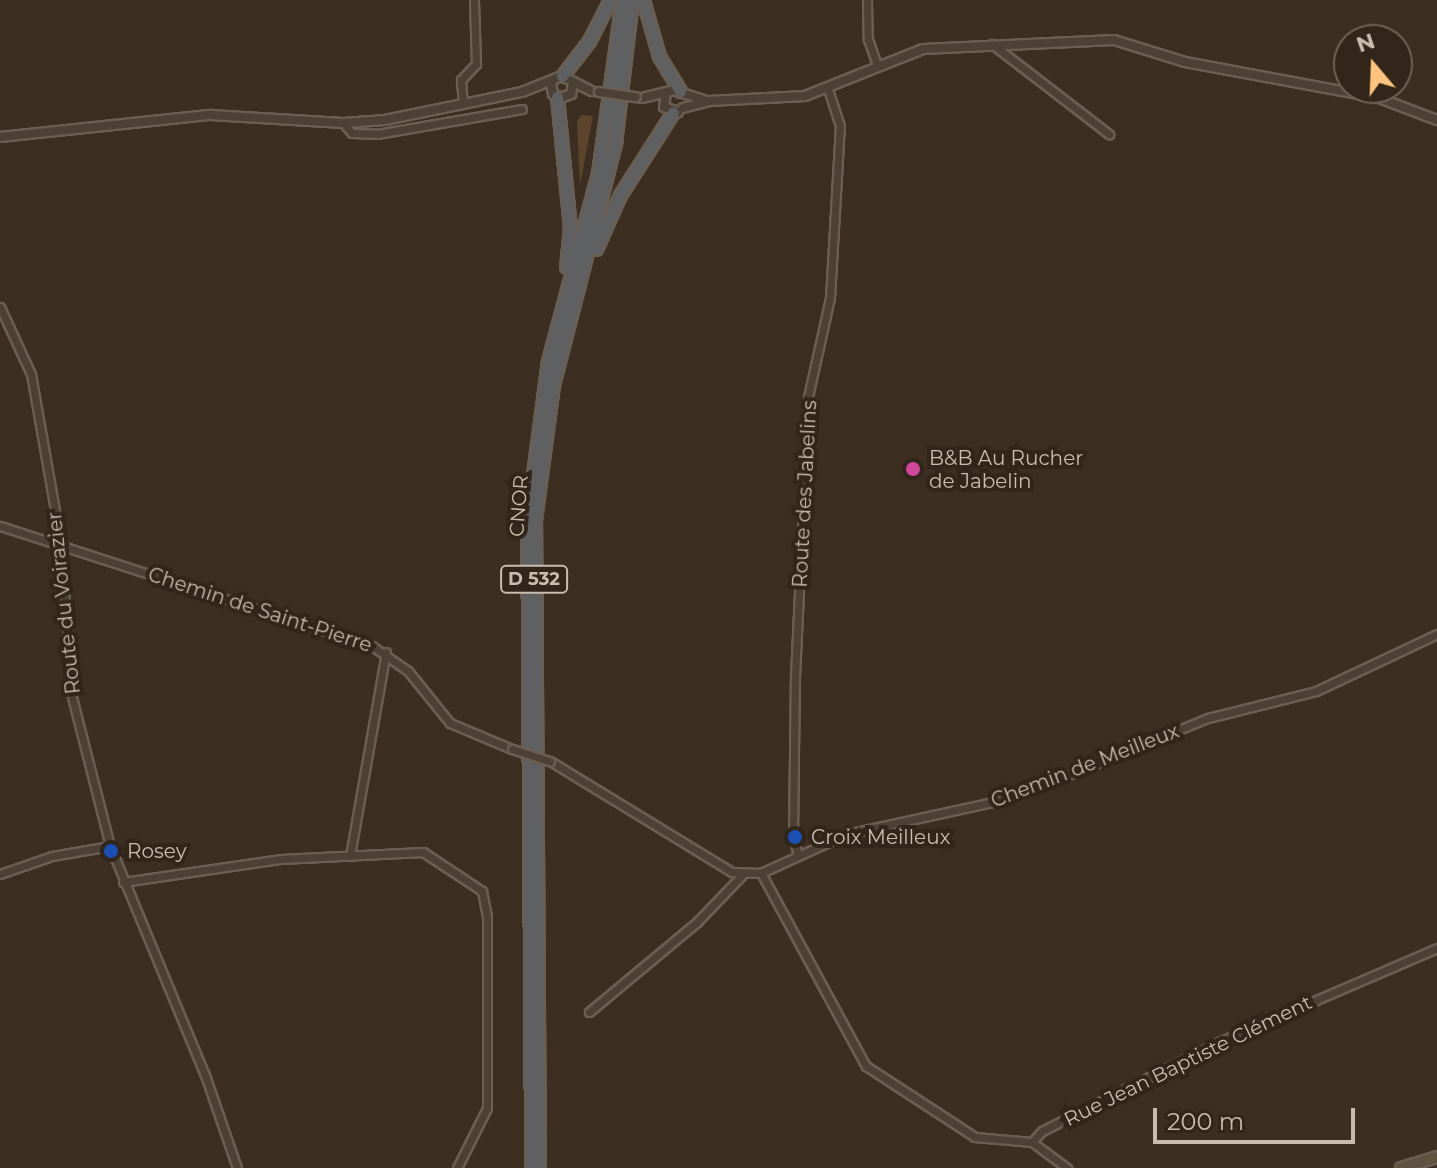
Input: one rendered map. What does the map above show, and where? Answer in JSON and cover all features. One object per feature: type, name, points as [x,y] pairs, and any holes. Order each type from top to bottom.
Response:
[{"type":"highway","points":[[562,76],[589,41],[610,0]]},
{"type":"highway","name":"CNOR","points":[[531,1168],[525,553],[548,361],[598,173],[622,0]]},
{"type":"highway","name":"CNOR","points":[[539,1168],[533,553],[547,414],[615,143],[632,0]]},
{"type":"highway","points":[[643,0],[659,56],[682,93]]},
{"type":"highway","points":[[548,361],[570,244],[555,96]]},
{"type":"highway","points":[[569,321],[620,195],[673,109]]},
{"type":"main road","points":[[1401,1168],[1437,1157]]},
{"type":"street","points":[[463,104],[461,80],[476,64],[474,0]]},
{"type":"street","points":[[867,0],[868,39],[877,65]]},
{"type":"street","points":[[522,92],[555,96],[572,89],[639,97],[673,109],[709,101],[786,99],[828,88],[877,65],[923,49],[992,44],[1129,42],[1193,64],[1379,98],[1437,120]]},
{"type":"street","points":[[992,44],[1109,134]]},
{"type":"street","points":[[0,137],[211,115],[343,123],[522,92],[562,76],[572,89]]},
{"type":"street","points":[[551,82],[555,96]]},
{"type":"street","name":"Route des Jabelins","points":[[798,855],[793,836],[795,677],[808,397],[830,298],[840,126],[828,88]]},
{"type":"street","points":[[666,93],[673,109]]},
{"type":"street","points":[[673,109],[682,93]]},
{"type":"street","points":[[639,97],[682,93],[709,101]]},
{"type":"street","points":[[343,123],[352,133],[377,134],[522,109]]},
{"type":"street","name":"Route du Voirazier","points":[[0,307],[31,374],[61,545],[72,697],[110,846],[205,1075],[237,1168]]},
{"type":"street","name":"Chemin de Saint-Pierre","points":[[0,526],[386,652],[408,671],[450,723],[550,761],[742,875]]},
{"type":"street","name":"Chemin de Meilleux","points":[[742,875],[761,873],[846,834],[1015,797],[1208,718],[1316,691],[1437,634]]},
{"type":"street","points":[[350,856],[386,652]]},
{"type":"street","points":[[0,874],[52,856],[110,846]]},
{"type":"street","points":[[123,882],[281,859],[432,854],[482,891],[487,902],[487,1108],[457,1168]]},
{"type":"street","points":[[761,873],[866,1066],[975,1137],[1032,1142],[1067,1168]]},
{"type":"street","points":[[589,1012],[697,922],[742,875]]},
{"type":"street","name":"Rue Jean Baptiste Clément","points":[[1032,1142],[1042,1131],[1221,1041],[1437,948]]},
{"type":"shaded area","points":[[581,115],[593,116],[580,185],[577,122]]},
{"type":"place","name":"B&B Au Rucher de Jabelin","points":[[913,469]]},
{"type":"place","name":"Croix Meilleux","points":[[795,837]]},
{"type":"place","name":"Rosey","points":[[111,851]]}]
